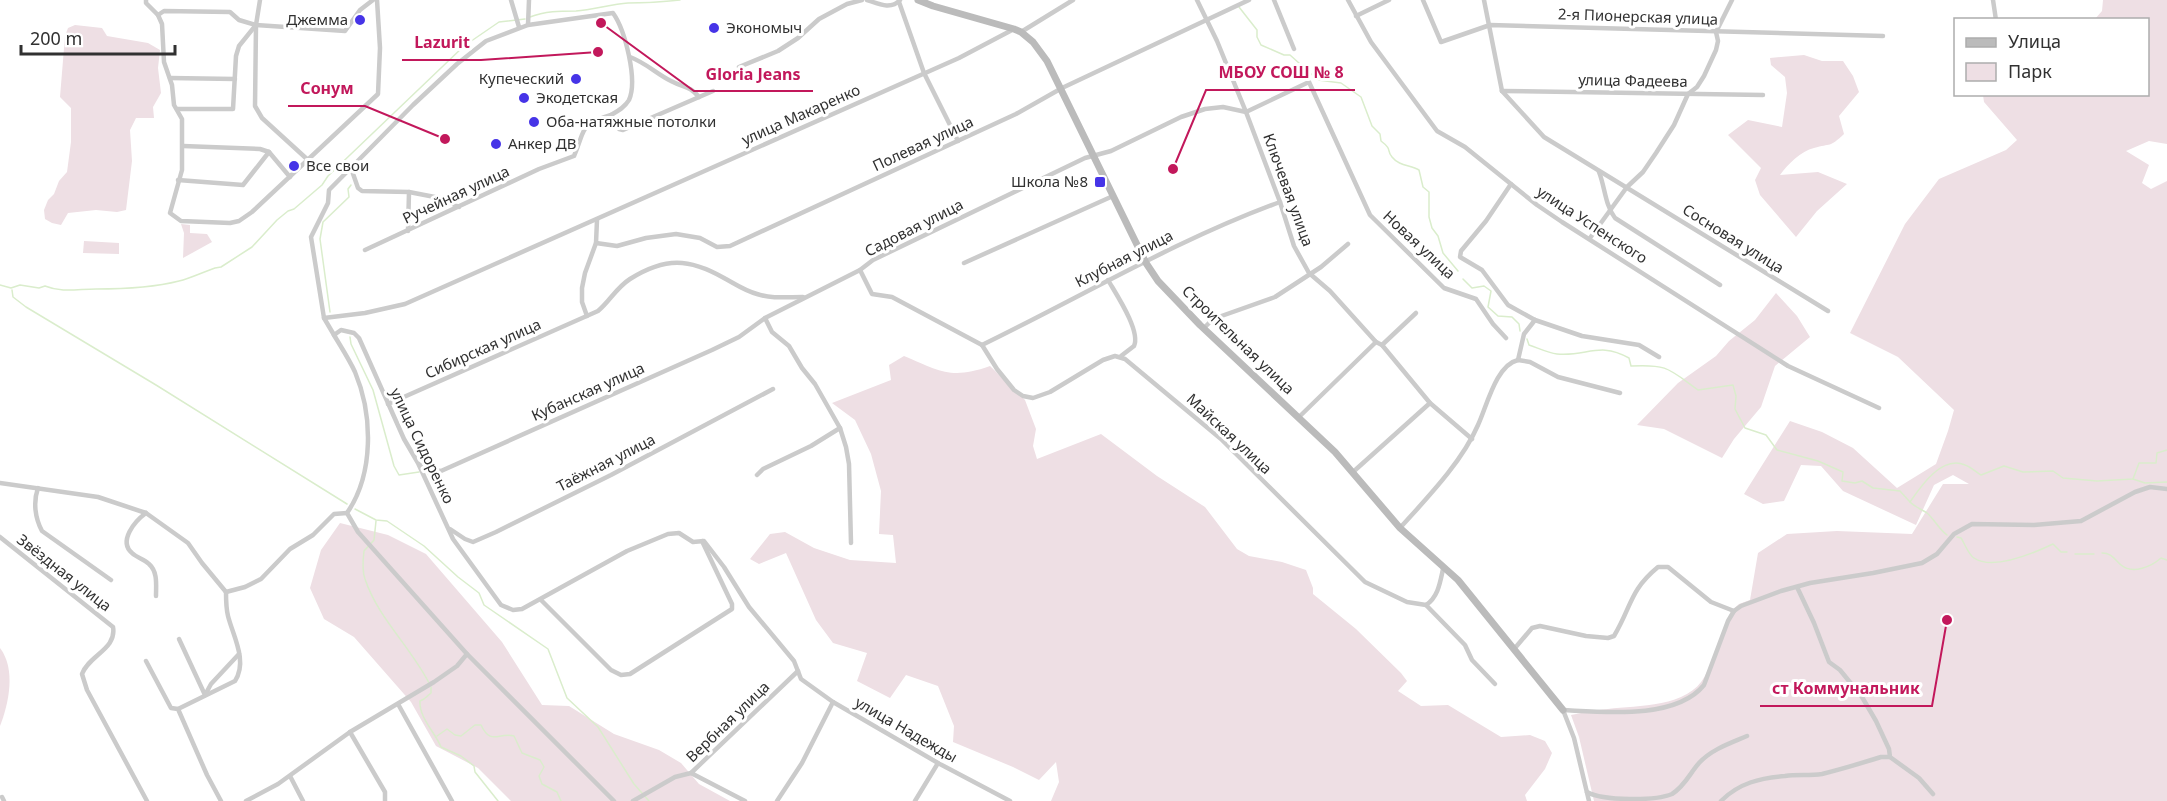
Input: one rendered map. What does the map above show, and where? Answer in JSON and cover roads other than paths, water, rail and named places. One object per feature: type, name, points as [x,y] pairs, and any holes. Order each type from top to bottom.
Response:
[{"type":"street","points":[[146,0],[149,8],[158,15],[162,24],[164,62],[170,78],[174,105],[182,119],[182,170],[170,213],[176,218],[188,222],[230,223],[239,221],[252,212],[378,94],[380,48],[375,0],[360,10],[345,31],[256,26],[239,20],[230,12],[164,11],[158,15]]},
{"type":"street","points":[[260,0],[256,26],[255,106],[262,118],[308,160]]},
{"type":"street","points":[[511,0],[518,25]]},
{"type":"street","points":[[347,513],[361,482],[369,440],[358,382],[324,318],[311,237],[328,203],[329,190],[457,64],[486,41],[527,21],[529,0]]},
{"type":"street","points":[[739,67],[778,51],[831,12],[862,0]]},
{"type":"street","points":[[867,0],[888,6],[899,1],[924,73],[958,141]]},
{"type":"street","name":"Строительная улица","points":[[918,0],[1018,30],[1040,50],[1062,88],[1146,263],[1158,281],[1204,328],[1299,417],[1353,472],[1400,528],[1467,590],[1563,710]]},
{"type":"street","name":"улица Макаренко","points":[[324,318],[365,313],[405,304],[924,73],[1018,30],[1073,0]]},
{"type":"street","name":"Ключевая улица","points":[[1197,0],[1246,112],[1294,246],[1309,273],[1330,291],[1376,342],[1382,345],[1430,403],[1472,439]]},
{"type":"street","points":[[1274,0],[1294,49]]},
{"type":"street","name":"улица Успенского","points":[[1347,0],[1371,42],[1437,131],[1465,147],[1537,205],[1788,366],[1879,408]]},
{"type":"street","points":[[1356,16],[1389,0]]},
{"type":"street","name":"2-я Пионерская улица","points":[[1423,0],[1441,42],[1490,25],[1883,36]]},
{"type":"street","points":[[1484,0],[1503,91]]},
{"type":"street","points":[[1590,238],[1609,210],[1656,153],[1674,125],[1688,94],[1698,87],[1716,50],[1718,41],[1716,32],[1732,0]]},
{"type":"street","points":[[1993,0],[1996,18]]},
{"type":"street","name":"Полевая улица","points":[[596,243],[617,246],[646,238],[676,234],[700,238],[717,247],[730,246],[1016,114],[1062,88],[1248,1]]},
{"type":"street","name":"Ручейная улица","points":[[365,250],[539,169],[574,156],[580,136],[586,127],[611,115],[625,105],[631,93],[630,57],[619,22],[613,13],[527,21]]},
{"type":"street","points":[[177,109],[231,111],[234,107],[236,56],[239,46],[256,26]]},
{"type":"street","points":[[630,57],[655,69],[671,81],[692,88],[699,97]]},
{"type":"street","points":[[170,78],[236,79]]},
{"type":"street","name":"Новая улица","points":[[1246,112],[1309,82],[1370,215],[1444,288],[1476,299],[1492,324],[1506,338]]},
{"type":"street","points":[[611,115],[619,129],[623,130],[712,91]]},
{"type":"street","name":"улица Фадеева","points":[[1503,91],[1763,95]]},
{"type":"street","name":"Сосновая улица","points":[[1503,91],[1544,137],[1828,311]]},
{"type":"street","name":"Садовая улица","points":[[765,318],[860,270],[873,260],[1093,155],[1111,151],[1181,117],[1205,109],[1223,107],[1246,112]]},
{"type":"street","points":[[183,146],[260,149],[269,152],[290,177]]},
{"type":"street","points":[[178,180],[243,185],[269,152]]},
{"type":"street","points":[[351,168],[358,188],[362,191],[409,192],[440,198],[459,207]]},
{"type":"street","points":[[1599,171],[1605,187],[1609,210],[1615,218],[1720,285]]},
{"type":"street","name":"Новая улица","points":[[1511,184],[1486,221],[1461,251],[1460,257],[1486,275],[1508,305],[1535,320],[1582,336],[1639,345],[1659,357]]},
{"type":"street","points":[[408,231],[409,192]]},
{"type":"street","points":[[964,263],[1113,196]]},
{"type":"street","name":"Клубная улица","points":[[982,345],[1087,290],[1238,217],[1280,202]]},
{"type":"street","points":[[587,316],[582,302],[582,288],[596,243],[597,220]]},
{"type":"street","points":[[1204,328],[1213,319],[1275,297],[1337,256],[1348,244]]},
{"type":"street","name":"Сибирская улица","points":[[388,404],[587,316],[606,305],[615,291],[630,279],[655,267],[676,262],[704,266],[757,294],[772,298],[806,297]]},
{"type":"street","points":[[860,270],[872,294],[892,297],[982,345],[1014,390],[1023,396],[1033,398],[1050,392],[1103,360],[1121,356],[1134,346],[1136,336],[1123,305],[1108,280]]},
{"type":"street","points":[[1382,345],[1416,313]]},
{"type":"street","points":[[765,318],[772,332],[789,346],[815,384],[840,428],[849,464],[851,543]]},
{"type":"street","name":"Кубанская улица","points":[[418,464],[434,471],[450,467],[712,350],[739,337],[765,318]]},
{"type":"street","points":[[1518,360],[1524,334],[1535,320]]},
{"type":"street","name":"улица Сидоренко","points":[[334,335],[340,330],[354,333],[359,339],[388,404],[461,550],[501,605],[508,609],[518,610],[541,600],[627,551],[668,534],[679,533],[691,541],[701,541]]},
{"type":"street","points":[[1299,417],[1376,342]]},
{"type":"street","name":"Майская улица","points":[[1121,356],[1139,368],[1214,433],[1365,582],[1407,602],[1426,605]]},
{"type":"street","points":[[1400,528],[1436,487],[1472,439],[1504,367],[1518,360],[1530,362],[1558,377],[1620,393]]},
{"type":"street","name":"Таёжная улица","points":[[449,528],[472,542],[496,532],[611,475],[772,389]]},
{"type":"street","points":[[1353,472],[1430,403]]},
{"type":"street","points":[[757,476],[763,469],[811,446],[840,428]]},
{"type":"street","points":[[0,483],[98,497],[146,513],[188,543],[226,592],[227,613],[239,654],[239,675],[235,681],[178,709],[171,708],[146,661]]},
{"type":"street","points":[[38,488],[35,504],[38,523],[42,531],[111,580]]},
{"type":"street","points":[[1589,801],[1574,738],[1563,710],[1629,712],[1664,707],[1688,698],[1704,685],[1728,621],[1734,611],[1741,606],[1797,587],[1922,563],[1937,554],[1954,534],[1972,524],[2034,525],[2082,520],[2135,492],[2150,488],[2167,489]]},
{"type":"street","points":[[146,513],[131,530],[127,547],[132,554],[150,564],[156,577],[156,596]]},
{"type":"street","points":[[347,513],[367,542],[467,654],[614,801]]},
{"type":"street","points":[[226,592],[245,587],[261,579],[290,549],[313,535],[334,514],[347,513]]},
{"type":"street","name":"Звёздная улица","points":[[0,537],[113,627],[114,637],[110,644],[91,660],[82,674],[87,690],[147,801]]},
{"type":"street","points":[[541,600],[611,670],[621,675],[630,674],[732,609],[732,604],[701,541]]},
{"type":"street","points":[[701,541],[707,543],[748,607],[794,661],[798,671]]},
{"type":"street","points":[[1515,648],[1532,628],[1540,626],[1587,636],[1608,638],[1614,636],[1634,593],[1644,579],[1658,567],[1668,567],[1711,602],[1734,611]]},
{"type":"street","points":[[1443,568],[1434,600],[1426,605],[1465,645],[1472,660],[1496,684]]},
{"type":"street","points":[[1797,587],[1829,662],[1840,670],[1862,697],[1876,721],[1889,749],[1890,757]]},
{"type":"street","points":[[179,639],[205,695]]},
{"type":"street","points":[[205,695],[211,684],[239,654]]},
{"type":"street","points":[[246,801],[290,777],[307,762],[350,732],[434,682],[457,666],[467,654]]},
{"type":"street","name":"улица Надежды","points":[[798,671],[801,679],[833,702],[938,763],[1010,801]]},
{"type":"street","name":"Вербная улица","points":[[745,801],[691,773],[798,671]]},
{"type":"street","points":[[777,801],[802,763],[833,702]]},
{"type":"street","points":[[398,704],[452,801]]},
{"type":"street","points":[[178,709],[221,801]]},
{"type":"street","points":[[350,732],[385,792],[385,801]]},
{"type":"street","points":[[1587,792],[1593,796],[1619,800],[1660,798],[1671,795],[1684,784],[1698,764],[1708,755],[1747,736]]},
{"type":"street","points":[[1721,801],[1741,785],[1754,781],[1787,775],[1802,777],[1822,774],[1881,757],[1890,757],[1919,778],[1933,794]]},
{"type":"street","points":[[915,801],[938,763]]},
{"type":"street","points":[[633,801],[675,777],[691,773]]},
{"type":"street","points":[[290,777],[303,801]]},
{"type":"waterway","points":[[530,17],[547,12],[680,0]]},
{"type":"waterway","points":[[1239,7],[1257,30],[1257,37],[1261,45],[1284,55],[1290,55],[1318,80],[1341,83],[1361,97],[1372,126],[1380,134],[1381,141],[1387,146],[1390,155],[1401,164],[1419,170],[1423,187],[1429,192],[1429,217],[1432,228],[1438,236],[1443,253],[1458,271]]},
{"type":"waterway","points":[[0,285],[11,288],[20,285],[39,288],[45,286],[64,290],[138,288],[179,281],[221,267],[252,247],[277,220],[322,185],[328,176],[464,46],[499,22],[525,19]]},
{"type":"waterway","points":[[330,312],[320,239],[323,222],[349,197],[348,189],[351,185]]},
{"type":"waterway","points":[[1463,279],[1472,288],[1484,286],[1491,291],[1488,307],[1498,316],[1512,317],[1519,324],[1520,331]]},
{"type":"waterway","points":[[12,290],[13,297],[26,307],[347,504]]},
{"type":"waterway","points":[[350,337],[351,344],[373,390],[394,466],[399,475],[419,472]]},
{"type":"waterway","points":[[1527,339],[1529,345],[1557,354],[1601,350],[1619,353],[1629,358],[1631,366],[1653,366],[1667,369],[1698,390],[1733,385],[1736,396],[1735,409],[1745,428],[1766,435],[1777,450],[1818,461],[1843,472],[1842,481],[1855,483],[1862,481],[1873,488],[1900,491],[1910,502],[1933,474],[1948,464],[1965,465],[1981,475],[2004,466],[2023,472],[2053,471],[2063,478],[2097,481],[2133,479],[2139,463],[2156,463],[2157,453],[2167,450]]},
{"type":"waterway","points":[[428,474],[433,476],[448,504]]},
{"type":"waterway","points":[[2133,479],[2145,483],[2167,482]]},
{"type":"waterway","points":[[1910,502],[1927,513],[1947,535]]},
{"type":"waterway","points":[[355,509],[376,520],[387,521],[424,546],[479,593],[484,605],[548,649],[567,698],[598,727],[634,784],[649,801]]},
{"type":"waterway","points":[[376,521],[374,540],[364,551],[365,579],[378,606],[429,683]]},
{"type":"waterway","points":[[1957,537],[1961,538],[1972,556],[1982,562],[1992,563],[2014,559],[2053,544],[2061,552],[2067,552]]},
{"type":"waterway","points":[[2102,553],[2111,555],[2121,565],[2131,569],[2148,566],[2161,558],[2167,560]]},
{"type":"waterway","points":[[2075,554],[2094,554]]},
{"type":"waterway","points":[[431,687],[431,693],[420,701],[420,707],[428,725],[441,747],[461,756],[474,766],[475,772],[498,801]]},
{"type":"waterway","points":[[437,736],[447,729],[461,736],[475,725],[481,725],[492,737],[514,736],[522,753],[540,760],[544,767],[539,776],[542,784],[557,792],[561,801]]},
{"type":"place","name":"Джемма","points":[[360,20]]},
{"type":"place","name":"Gloria Jeans","points":[[601,23]]},
{"type":"place","name":"Экономыч","points":[[714,28]]},
{"type":"place","name":"Lazurit","points":[[598,52]]},
{"type":"place","name":"Купеческий","points":[[576,79]]},
{"type":"place","name":"Экодетская","points":[[524,98]]},
{"type":"place","name":"Оба-натяжные потолки","points":[[534,122]]},
{"type":"place","name":"Сонум","points":[[445,139]]},
{"type":"place","name":"Анкер ДВ","points":[[496,144]]},
{"type":"place","name":"Все свои","points":[[294,166]]},
{"type":"place","name":"МБОУ СОШ № 8","points":[[1173,169]]},
{"type":"place","name":"Школа №8","points":[[1100,182]]},
{"type":"place","name":"ст Коммунальник","points":[[1947,620]]}]
